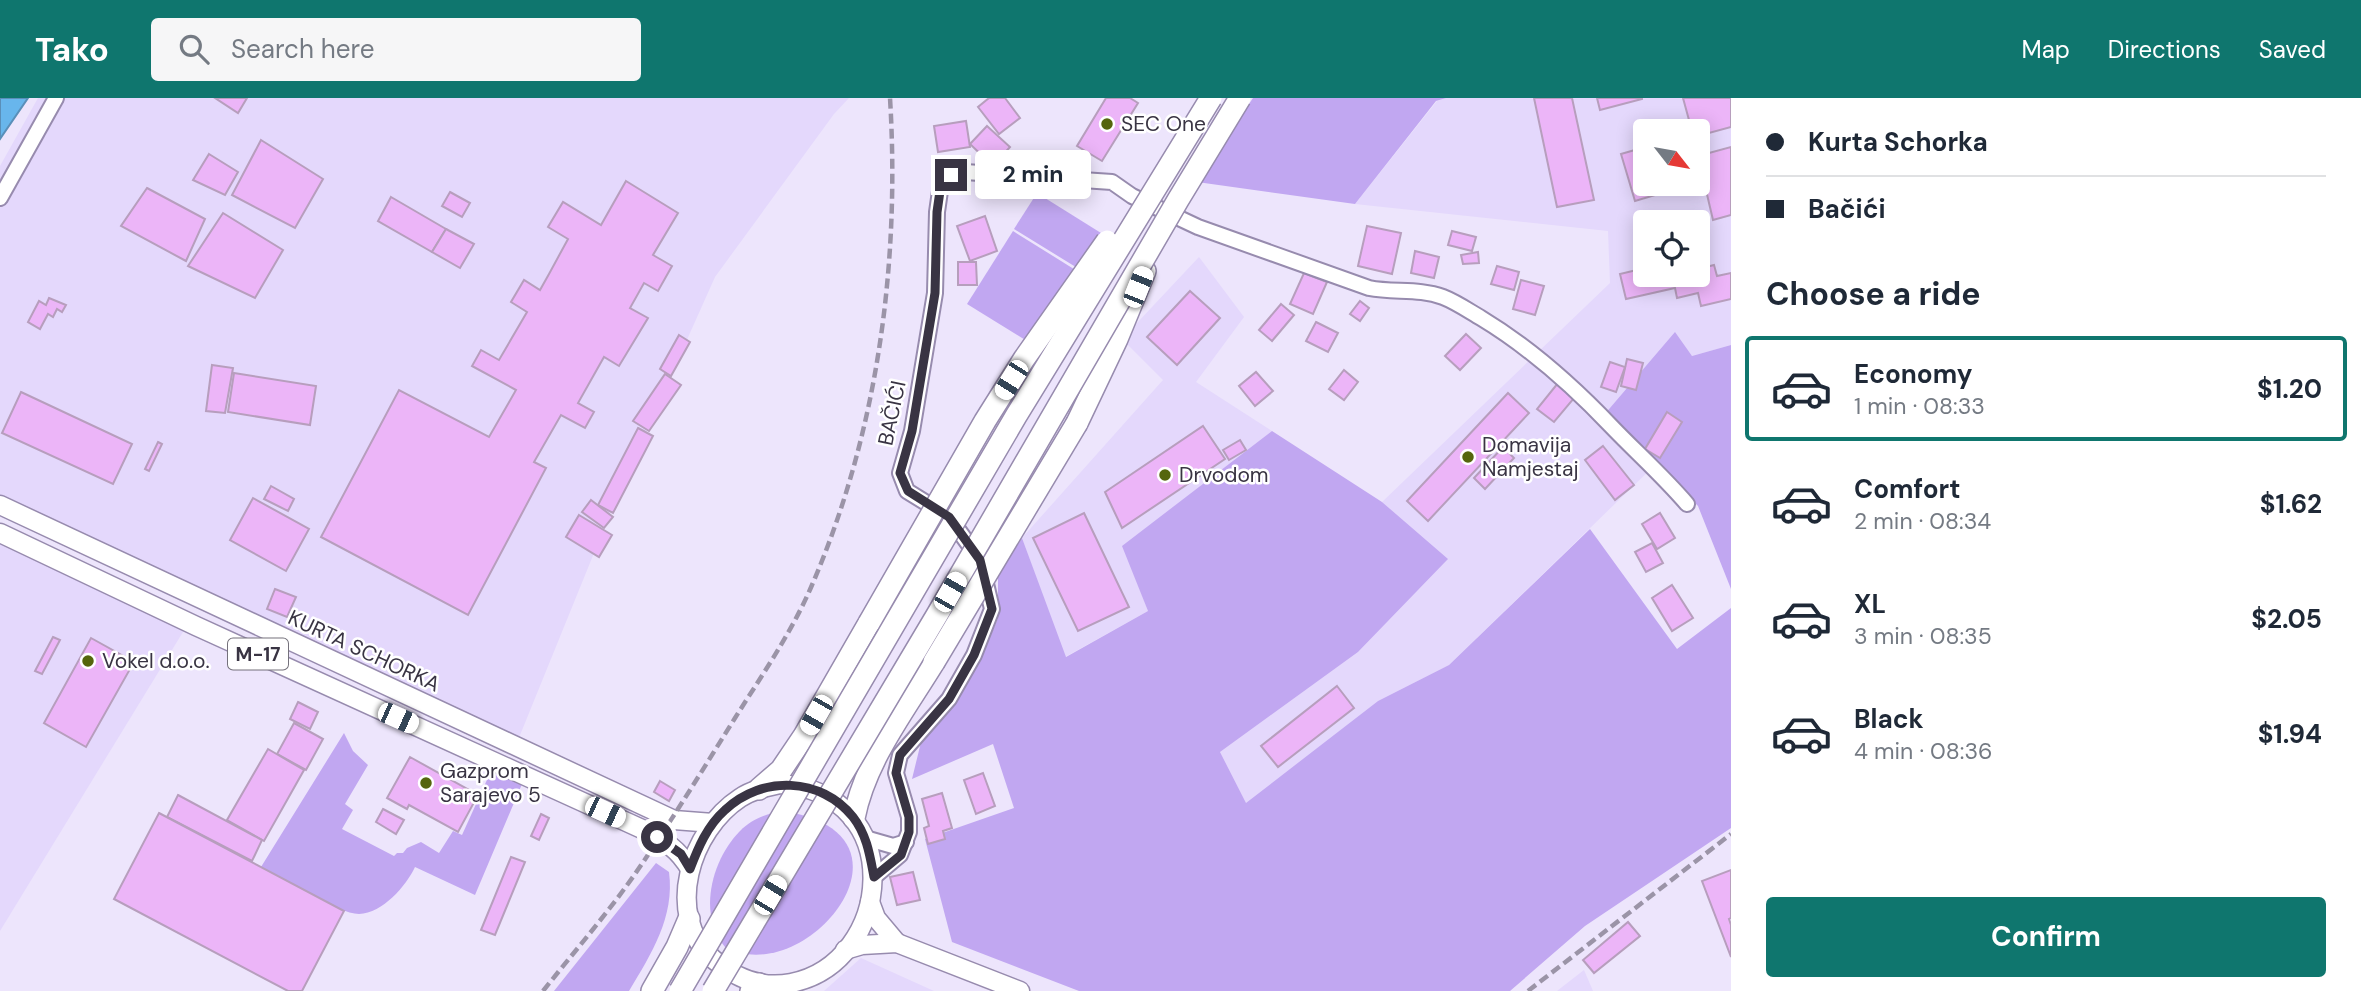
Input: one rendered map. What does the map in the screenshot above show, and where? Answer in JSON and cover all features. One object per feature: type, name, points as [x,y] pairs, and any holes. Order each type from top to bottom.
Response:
[{"type":"highway","points":[[759,789],[781,770],[804,736],[1024,359],[1125,216],[1199,98]]},
{"type":"highway","points":[[680,991],[1009,427],[1211,98]]},
{"type":"highway","points":[[713,991],[1240,98]]},
{"type":"highway","points":[[854,818],[867,773],[1077,423],[1117,339],[1159,235]]},
{"type":"highway","points":[[652,991],[677,947],[689,919]]},
{"type":"main road","name":"KURTA SCHORKA","points":[[0,506],[674,820],[713,823]]},
{"type":"main road","name":"M-17","points":[[0,533],[196,626],[642,829],[681,854],[690,869]]},
{"type":"main road","points":[[780,785],[802,786],[821,792],[840,803],[854,818],[866,838],[874,877],[870,902],[858,930],[845,950],[825,971],[812,978],[755,988],[710,956],[698,940],[689,919],[687,887],[690,869],[700,844],[713,823],[741,797],[759,789],[780,785]]},
{"type":"main road","points":[[870,902],[881,925],[897,943]]},
{"type":"main road","points":[[845,950],[862,945],[897,943],[1020,991]]},
{"type":"street","points":[[0,198],[56,98]]},
{"type":"street","name":"BAČIĆI","points":[[906,842],[909,817],[896,773],[900,755],[949,699],[974,655],[992,609],[980,560],[949,517],[908,491],[900,473],[912,431],[935,293],[940,191],[951,175],[965,172],[1112,182],[1132,196],[1198,228],[1370,288],[1386,291],[1419,290],[1454,302],[1524,346],[1550,368],[1597,409],[1661,473],[1687,504]]},
{"type":"street","points":[[866,838],[893,846],[906,842]]},
{"type":"street","points":[[874,877],[901,855],[906,842]]},
{"type":"shaded area","points":[[38,98],[849,98],[834,114],[715,277],[618,494],[516,745],[0,505],[0,166]]},
{"type":"shaded area","points":[[1253,98],[1446,98],[1436,101],[1355,204],[1197,182]]},
{"type":"shaded area","points":[[1446,98],[1731,98],[1731,345],[1692,356],[1674,333],[1657,463],[1449,665],[1378,701],[1246,804],[1220,752],[1358,652],[1447,560],[1382,502],[1610,283],[1608,231],[1355,204],[1437,101]]},
{"type":"shaded area","points":[[1037,193],[1101,233],[1079,269],[1014,229]]},
{"type":"shaded area","points":[[1013,231],[1077,271],[1032,344],[967,304]]},
{"type":"shaded area","points":[[1199,257],[1244,317],[1196,382],[1272,431],[1123,546],[1148,611],[1065,657],[1022,538],[1163,380],[1122,339]]},
{"type":"shaded area","points":[[1675,332],[1692,356],[1731,345],[1731,589],[1698,506],[1657,463],[1604,415]]},
{"type":"shaded area","points":[[1272,431],[1382,502],[1448,559],[1358,652],[1220,752],[1246,803],[1378,701],[1449,665],[1590,529],[1677,649],[1731,608],[1731,828],[1585,926],[1510,991],[1079,991],[952,942],[925,839],[1014,808],[993,744],[912,779],[922,738],[985,649],[998,618],[998,574],[1022,538],[1066,657],[1148,611],[1122,546]]},
{"type":"shaded area","points":[[0,544],[186,627],[0,931]]},
{"type":"shaded area","points":[[344,733],[353,751],[368,765],[345,804],[353,810],[342,829],[394,856],[421,842],[439,853],[453,831],[462,835],[491,771],[522,784],[475,895],[415,867],[406,882],[385,904],[359,914],[325,902],[261,867]]},
{"type":"shaded area","points":[[782,811],[827,825],[849,848],[852,875],[841,904],[819,929],[789,947],[757,955],[725,947],[716,934],[710,903],[711,887],[722,856],[749,823]]},
{"type":"shaded area","points":[[656,863],[669,872],[670,889],[665,920],[629,991],[554,991]]},
{"type":"shaded area","points":[[861,958],[934,991],[824,991]]},
{"type":"shaded area","points":[[1584,970],[1593,991],[1557,991]]},
{"type":"water","points":[[0,98],[28,98],[0,139]]},
{"type":"building","points":[[215,98],[247,98],[238,113]]},
{"type":"building","points":[[989,98],[1005,98],[1020,118],[999,134],[978,107]]},
{"type":"building","name":"SEC One","points":[[1106,98],[1130,98],[1138,103],[1102,161],[1077,146]]},
{"type":"building","points":[[1534,98],[1572,98],[1594,200],[1557,207]]},
{"type":"building","points":[[1597,98],[1642,98],[1642,99],[1600,110]]},
{"type":"building","points":[[1683,98],[1731,98],[1731,127],[1710,133],[1710,119],[1689,119]]},
{"type":"building","points":[[966,121],[970,147],[938,152],[934,126]]},
{"type":"building","points":[[987,126],[1010,147],[993,166],[970,144]]},
{"type":"building","points":[[261,140],[323,179],[295,228],[232,195]]},
{"type":"building","points":[[1731,147],[1731,215],[1713,220],[1707,196],[1710,196],[1710,153]]},
{"type":"building","points":[[1633,150],[1633,194],[1621,154]]},
{"type":"building","points":[[209,154],[238,172],[225,195],[193,180]]},
{"type":"building","points":[[626,181],[678,213],[653,255],[672,266],[658,291],[644,283],[630,308],[648,318],[619,366],[604,357],[578,403],[594,412],[585,428],[561,415],[534,462],[546,468],[468,615],[321,537],[399,390],[489,437],[516,390],[472,366],[481,350],[499,360],[527,312],[511,302],[524,280],[540,290],[549,274],[568,239],[548,227],[563,202],[601,225]]},
{"type":"building","points":[[147,188],[205,219],[186,261],[121,226]]},
{"type":"building","points":[[450,192],[470,203],[462,217],[442,206]]},
{"type":"building","points":[[1634,196],[1652,196],[1635,201]]},
{"type":"building","points":[[391,197],[446,229],[432,252],[378,221]]},
{"type":"building","points":[[223,213],[283,250],[255,298],[188,266]]},
{"type":"building","points":[[985,216],[997,251],[970,261],[957,226]]},
{"type":"building","points":[[1367,226],[1401,233],[1392,274],[1358,266]]},
{"type":"building","points":[[446,229],[474,244],[460,268],[432,252]]},
{"type":"building","points":[[1452,231],[1476,237],[1472,251],[1448,245]]},
{"type":"building","points":[[1415,251],[1439,257],[1434,278],[1411,273]]},
{"type":"building","points":[[1478,252],[1479,263],[1463,264],[1461,255]]},
{"type":"building","points":[[958,262],[976,262],[977,285],[958,285]]},
{"type":"building","points":[[1714,265],[1717,276],[1731,273],[1731,299],[1701,306],[1698,293],[1677,298],[1675,288],[1626,299],[1620,274],[1633,271],[1633,287],[1710,287],[1710,266]]},
{"type":"building","points":[[1497,266],[1519,272],[1514,290],[1491,284]]},
{"type":"building","points":[[1304,273],[1327,282],[1313,314],[1290,304]]},
{"type":"building","points":[[1521,280],[1544,286],[1535,315],[1513,309]]},
{"type":"building","points":[[1190,291],[1220,318],[1177,365],[1147,337]]},
{"type":"building","points":[[49,298],[66,305],[62,312],[57,309],[53,317],[48,314],[40,329],[28,322],[39,301],[46,305]]},
{"type":"building","points":[[1360,301],[1369,308],[1360,321],[1350,314]]},
{"type":"building","points":[[1281,304],[1294,315],[1272,341],[1259,330]]},
{"type":"building","points":[[1316,322],[1338,333],[1328,352],[1306,341]]},
{"type":"building","points":[[1466,334],[1481,348],[1460,370],[1445,356]]},
{"type":"building","points":[[679,335],[690,342],[671,376],[660,369]]},
{"type":"building","points":[[1627,359],[1643,363],[1636,390],[1621,386]]},
{"type":"building","points":[[1610,362],[1625,367],[1616,392],[1601,387]]},
{"type":"building","points":[[212,365],[233,368],[225,413],[206,411]]},
{"type":"building","points":[[1344,370],[1358,382],[1344,400],[1329,389]]},
{"type":"building","points":[[1256,372],[1273,391],[1255,406],[1239,386]]},
{"type":"building","points":[[234,373],[316,386],[310,425],[228,412]]},
{"type":"building","points":[[665,374],[681,385],[649,431],[633,421]]},
{"type":"building","points":[[1558,383],[1575,397],[1554,422],[1537,409]]},
{"type":"building","points":[[21,392],[132,444],[113,484],[2,433]]},
{"type":"building","name":"Domavija Namjestaj","points":[[1508,393],[1529,413],[1428,521],[1407,501]]},
{"type":"building","points":[[1667,412],[1682,422],[1660,458],[1645,449]]},
{"type":"building","name":"Drvodom","points":[[1203,426],[1225,459],[1122,528],[1105,492]]},
{"type":"building","points":[[638,428],[653,436],[613,513],[598,505]]},
{"type":"building","points":[[1240,440],[1246,450],[1229,460],[1223,450]]},
{"type":"building","points":[[158,442],[162,444],[149,471],[145,469]]},
{"type":"building","points":[[1603,446],[1634,485],[1615,500],[1585,460]]},
{"type":"building","points":[[1503,447],[1514,458],[1485,489],[1474,478]]},
{"type":"building","points":[[271,486],[294,499],[288,511],[264,499]]},
{"type":"building","points":[[253,498],[309,529],[286,571],[230,540]]},
{"type":"building","points":[[591,500],[613,517],[604,528],[582,512]]},
{"type":"building","points":[[1084,513],[1129,607],[1078,631],[1033,538]]},
{"type":"building","points":[[1660,513],[1675,538],[1657,549],[1642,524]]},
{"type":"building","points":[[579,515],[612,535],[599,557],[566,537]]},
{"type":"building","points":[[1652,543],[1663,563],[1646,572],[1635,552]]},
{"type":"building","points":[[1672,585],[1693,618],[1672,631],[1652,598]]},
{"type":"building","points":[[275,589],[296,597],[287,617],[267,609]]},
{"type":"building","points":[[53,637],[60,640],[42,674],[35,671]]},
{"type":"building","points":[[91,638],[134,662],[86,747],[44,723]]},
{"type":"building","points":[[1337,686],[1354,708],[1278,767],[1261,746]]},
{"type":"building","points":[[298,702],[318,712],[310,729],[290,719]]},
{"type":"building","points":[[294,723],[323,739],[306,770],[277,754]]},
{"type":"building","points":[[268,749],[304,770],[264,841],[227,820]]},
{"type":"building","name":"Gazprom Sarajevo 5","points":[[410,757],[478,795],[458,832],[409,805],[407,809],[387,798]]},
{"type":"building","points":[[983,773],[995,806],[976,814],[964,780]]},
{"type":"building","points":[[660,781],[675,790],[669,801],[654,792]]},
{"type":"building","points":[[942,793],[952,828],[943,831],[945,839],[928,844],[924,828],[929,826],[922,799]]},
{"type":"building","points":[[178,795],[262,840],[252,861],[167,817]]},
{"type":"building","points":[[383,809],[404,820],[396,834],[376,822]]},
{"type":"building","points":[[159,813],[344,911],[302,991],[288,991],[114,899]]},
{"type":"building","points":[[541,814],[549,818],[539,840],[531,836]]},
{"type":"building","points":[[511,857],[525,862],[495,935],[481,930]]},
{"type":"building","points":[[1731,870],[1729,919],[1731,957],[1702,881]]},
{"type":"building","points":[[913,872],[920,900],[897,905],[890,877]]},
{"type":"building","points":[[1628,922],[1640,936],[1594,973],[1583,960]]},
{"type":"railway","points":[[543,991],[635,874],[766,669],[804,602],[835,527],[853,468],[880,346],[891,222],[890,98]]},
{"type":"railway","points":[[1528,991],[1731,834]]},
{"type":"place","name":"SEC One","points":[[1107,124]]},
{"type":"place","name":"Domavija Namjestaj","points":[[1468,457]]},
{"type":"place","name":"Drvodom","points":[[1165,475]]},
{"type":"place","name":"Vokel d.o.o.","points":[[88,661]]},
{"type":"place","name":"Gazprom Sarajevo 5","points":[[426,783]]},
{"type":"route","points":[[657,837],[681,854],[690,869],[700,844],[713,823],[741,797],[759,789],[780,785],[802,786],[821,792],[840,803],[854,818],[866,838],[874,877],[901,855],[909,832],[909,817],[896,773],[900,755],[949,699],[974,655],[992,609],[980,560],[949,517],[908,491],[900,473],[912,431],[935,293],[940,191],[951,175]]}]
